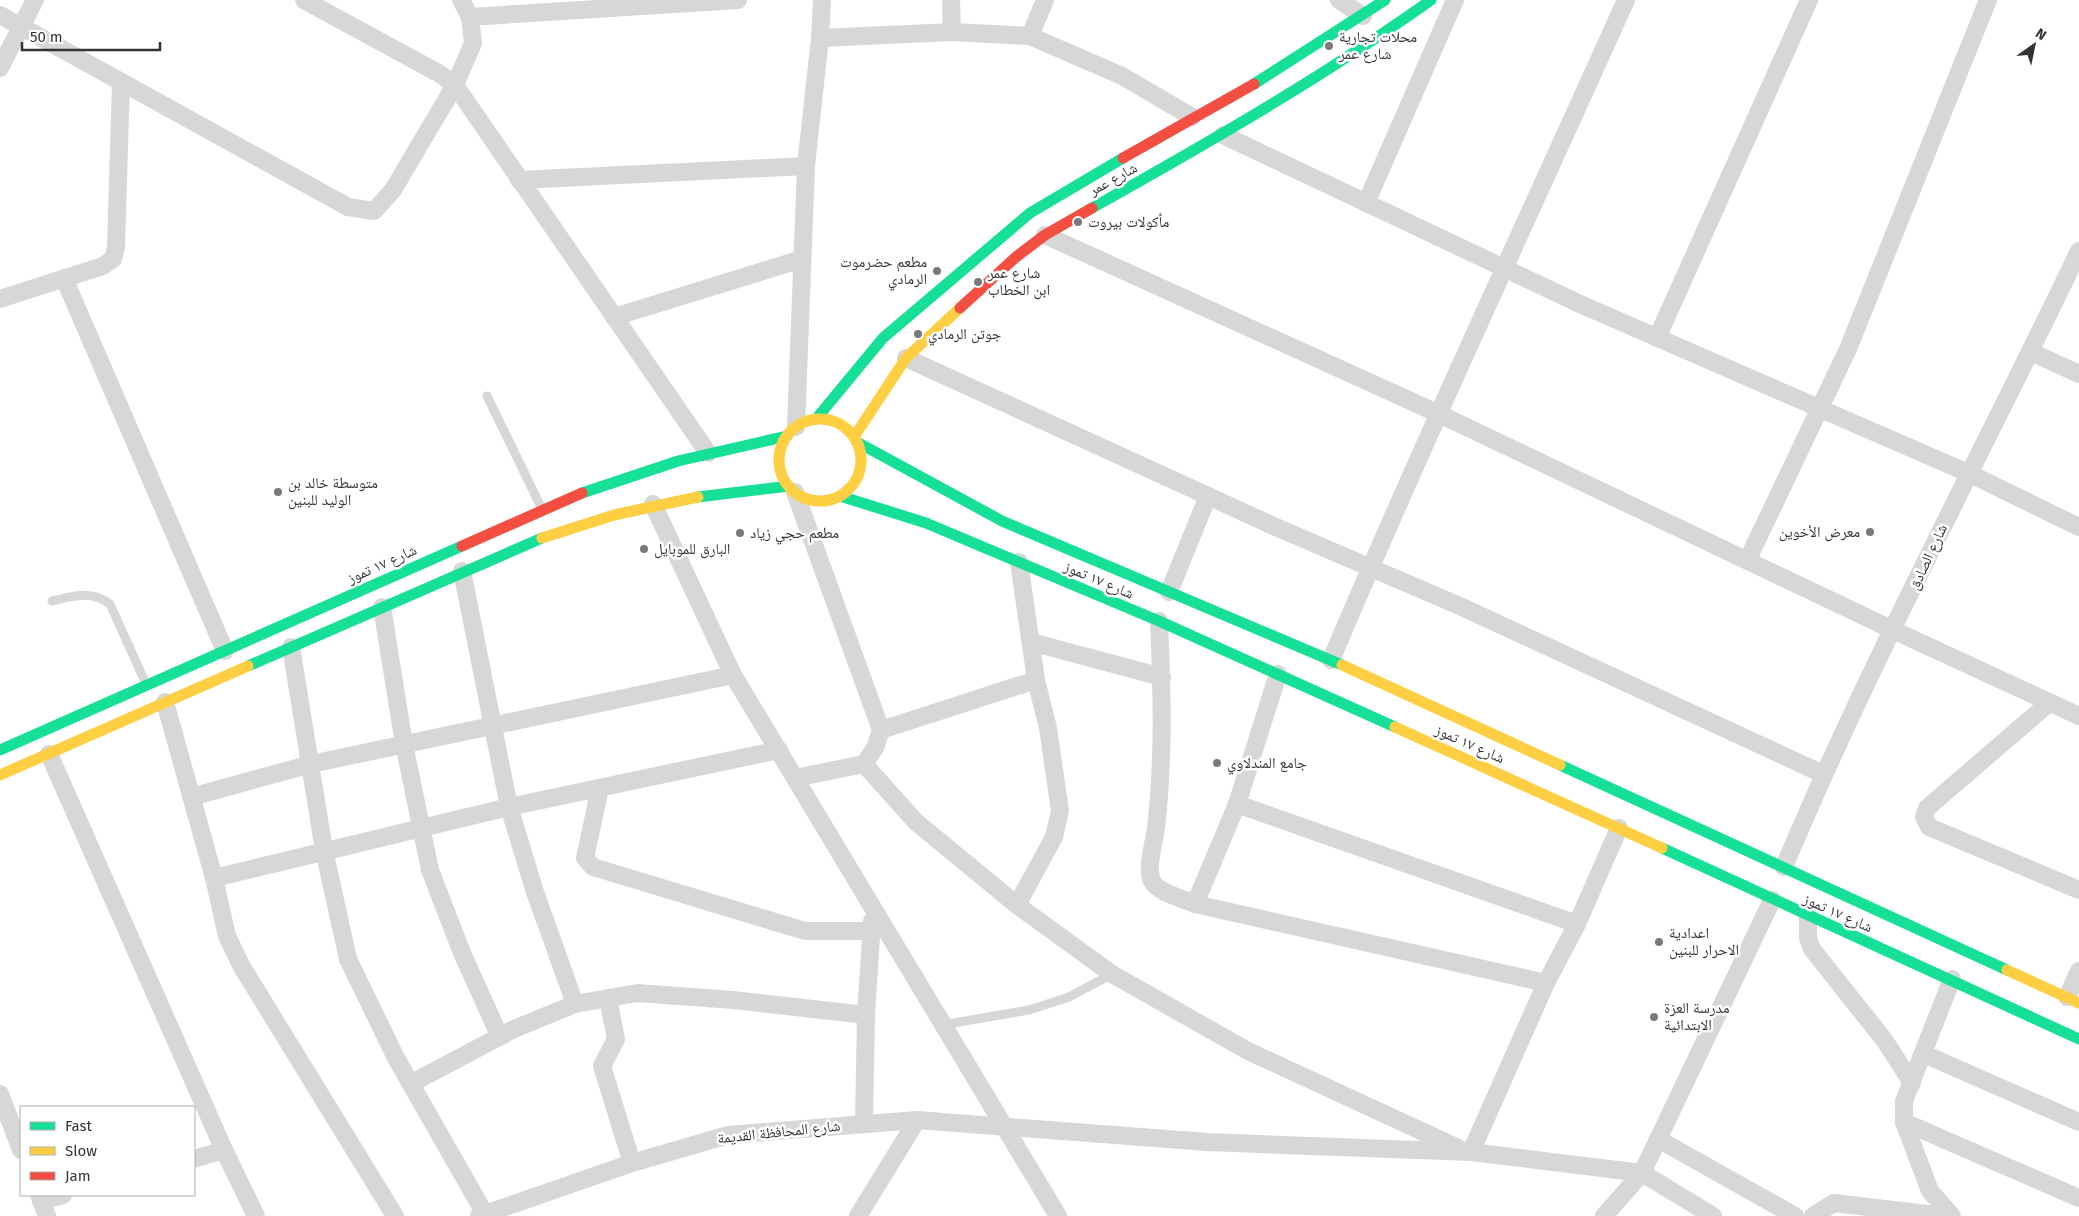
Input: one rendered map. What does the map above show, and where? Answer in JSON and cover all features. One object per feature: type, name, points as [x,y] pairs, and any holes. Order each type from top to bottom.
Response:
[{"type":"main road","name":"شارع عمر","points":[[816,419],[883,338],[1030,213],[1192,117],[1241,92],[1363,16],[1385,0]]},
{"type":"main road","name":"شارع عمر","points":[[856,439],[906,358],[1016,257],[1045,235],[1223,135],[1378,39],[1431,0]]},
{"type":"main road","points":[[816,419],[831,420],[844,426],[856,439],[861,454],[861,466],[854,483],[840,496],[829,500],[817,501],[805,498],[792,489],[780,466],[782,445],[791,431],[816,419]]},
{"type":"main road","name":"شارع ١٧ تموز","points":[[0,750],[542,510],[616,480],[708,452],[791,431]]},
{"type":"main road","name":"شارع ١٧ تموز","points":[[856,439],[1002,522],[1331,660],[2073,1000]]},
{"type":"main road","points":[[0,775],[462,571],[556,532],[653,504],[741,489],[792,489]]},
{"type":"main road","name":"شارع ١٧ تموز","points":[[840,496],[926,523],[1159,621],[1619,828],[1772,900],[1952,979],[2079,1039]]},
{"type":"street","points":[[0,68],[35,0]]},
{"type":"street","points":[[304,0],[440,74],[455,85],[708,452]]},
{"type":"street","points":[[0,15],[348,207],[374,212],[393,190],[455,85],[473,44],[470,17],[460,0]]},
{"type":"street","points":[[470,17],[738,0]]},
{"type":"street","points":[[791,431],[806,166],[820,38],[822,0]]},
{"type":"street","points":[[951,0],[952,32]]},
{"type":"street","points":[[1030,36],[1045,0]]},
{"type":"street","points":[[1340,0],[1363,16]]},
{"type":"street","points":[[1366,203],[1455,0]]},
{"type":"street","points":[[1331,660],[1437,413],[1505,269],[1626,0]]},
{"type":"street","points":[[1657,338],[1808,0]]},
{"type":"street","points":[[1748,559],[1848,349],[1988,0]]},
{"type":"street","points":[[820,38],[952,32],[1030,36],[1122,76],[1192,117]]},
{"type":"street","points":[[0,299],[103,266],[113,259],[116,247],[121,82]]},
{"type":"street","points":[[1223,135],[1505,269],[1657,338],[1968,473],[2079,527]]},
{"type":"street","points":[[519,180],[806,166]]},
{"type":"street","points":[[1045,235],[1437,413],[1748,559],[1893,630],[2079,716]]},
{"type":"street","name":"شارع الصادق","points":[[1784,867],[1823,774],[1968,473],[2031,352],[2079,251]]},
{"type":"street","points":[[614,316],[802,258]]},
{"type":"street","points":[[64,278],[225,651]]},
{"type":"street","points":[[2031,352],[2079,374]]},
{"type":"street","points":[[906,358],[1208,496],[1462,607],[1823,774]]},
{"type":"street","points":[[792,489],[881,730],[875,748],[864,764],[795,778]]},
{"type":"street","points":[[1168,592],[1208,496]]},
{"type":"street","points":[[653,504],[733,675],[1058,1216]]},
{"type":"street","points":[[1017,904],[1054,837],[1060,811],[1048,728],[1036,680],[1019,562]]},
{"type":"street","points":[[462,571],[509,807],[534,892],[575,1004]]},
{"type":"street","points":[[382,607],[404,744],[430,870],[458,944],[500,1037]]},
{"type":"street","points":[[1159,621],[1162,677],[1162,735],[1156,823],[1150,874],[1153,883],[1162,890],[1196,904],[1546,983]]},
{"type":"street","points":[[1031,642],[1162,677]]},
{"type":"street","points":[[291,647],[324,850],[348,959],[396,1058],[412,1083],[482,1215]]},
{"type":"street","points":[[1196,904],[1237,804],[1278,674]]},
{"type":"street","points":[[192,797],[311,764],[733,675]]},
{"type":"street","points":[[881,730],[1036,680]]},
{"type":"street","points":[[165,702],[214,878],[227,936],[242,967],[395,1216]]},
{"type":"street","points":[[2049,703],[1927,808],[1924,817],[1928,827],[2079,890]]},
{"type":"street","points":[[214,878],[509,807],[779,750]]},
{"type":"street","points":[[49,754],[224,1150],[256,1216]]},
{"type":"street","points":[[864,764],[916,822],[1017,904],[1112,974],[1248,1051],[1468,1152],[1642,1173],[1713,1216]]},
{"type":"street","points":[[600,788],[584,858],[593,867],[805,931],[871,931]]},
{"type":"street","points":[[1237,804],[1577,924]]},
{"type":"street","points":[[1468,1152],[1546,983],[1577,924],[1619,828]]},
{"type":"street","points":[[1604,1216],[1642,1173],[1772,900]]},
{"type":"street","points":[[864,1123],[866,1015],[872,907]]},
{"type":"street","points":[[1808,915],[1808,938],[1812,949],[1885,1041],[1912,1082]]},
{"type":"street","points":[[2073,1000],[2079,971]]},
{"type":"street","points":[[1952,979],[1904,1101],[1904,1122],[1930,1191],[1952,1216]]},
{"type":"street","points":[[412,1083],[500,1037],[575,1004],[608,998],[646,994],[733,1000],[866,1015]]},
{"type":"street","points":[[608,998],[616,1039],[602,1066],[632,1163]]},
{"type":"street","points":[[1924,1054],[2079,1122]]},
{"type":"street","points":[[0,1094],[20,1147]]},
{"type":"street","points":[[858,1216],[917,1120]]},
{"type":"street","name":"شارع المحافظة القديمة","points":[[482,1215],[632,1163],[728,1135],[864,1123],[917,1120],[1207,1142],[1468,1152]]},
{"type":"street","points":[[1904,1122],[2079,1198]]},
{"type":"street","points":[[1658,1139],[1795,1216]]},
{"type":"street","points":[[195,1159],[224,1150]]},
{"type":"street","points":[[42,1204],[61,1196]]},
{"type":"street","points":[[1813,1216],[1834,1203],[1944,1216]]},
{"type":"lane","points":[[487,396],[542,510]]},
{"type":"lane","points":[[52,601],[85,593],[99,596],[110,604],[147,685]]},
{"type":"lane","points":[[942,1025],[1029,1010],[1069,997],[1112,974]]},
{"type":"traffic: fast","points":[[1254,84],[1385,0]]},
{"type":"traffic: fast","points":[[1092,208],[1307,83],[1431,0]]},
{"type":"traffic: fast","points":[[816,419],[883,338],[1030,213],[1123,158]]},
{"type":"traffic: fast","points":[[582,493],[678,461],[787,436]]},
{"type":"traffic: fast","points":[[857,442],[1002,521],[1342,665]]},
{"type":"traffic: fast","points":[[698,497],[789,486]]},
{"type":"traffic: fast","points":[[840,496],[926,523],[1159,621],[1395,727]]},
{"type":"traffic: fast","points":[[248,666],[542,538]]},
{"type":"traffic: fast","points":[[0,750],[462,546]]},
{"type":"traffic: fast","points":[[1560,765],[2007,970]]},
{"type":"traffic: fast","points":[[1662,848],[2079,1039]]},
{"type":"traffic: slow","points":[[854,437],[906,358],[960,308]]},
{"type":"traffic: slow","points":[[820,419],[836,422],[849,431],[858,444],[861,460],[858,476],[849,489],[836,498],[820,501],[804,498],[791,489],[782,476],[779,460],[782,444],[791,431],[804,422],[820,419]]},
{"type":"traffic: slow","points":[[542,538],[614,515],[698,497]]},
{"type":"traffic: slow","points":[[1342,665],[1560,765]]},
{"type":"traffic: slow","points":[[0,775],[248,666]]},
{"type":"traffic: slow","points":[[1395,727],[1662,848]]},
{"type":"traffic: slow","points":[[2007,970],[2079,1003]]},
{"type":"traffic: jam","points":[[1123,158],[1254,84]]},
{"type":"traffic: jam","points":[[960,308],[1016,257],[1045,235],[1092,208]]},
{"type":"traffic: jam","points":[[462,546],[582,493]]},
{"type":"place","name":"محلات تجارية شارع عمر","points":[[1329,46]]},
{"type":"place","name":"مأكولات بيروت","points":[[1078,222]]},
{"type":"place","name":"مطعم حضرموت الرمادي","points":[[937,271]]},
{"type":"place","name":"شارع عمر ابن الخطاب","points":[[978,282]]},
{"type":"place","name":"جوتن الرمادي","points":[[918,334]]},
{"type":"place","name":"متوسطة خالد بن الوليد للبنين","points":[[278,492]]},
{"type":"place","name":"معرض الأخوين","points":[[1870,532]]},
{"type":"place","name":"مطعم حجي زياد","points":[[740,533]]},
{"type":"place","name":"البارق للموبايل","points":[[644,549]]},
{"type":"place","name":"جامع المندلاوي","points":[[1217,763]]},
{"type":"place","name":"اعدادية الاحرار للبنين","points":[[1659,942]]},
{"type":"place","name":"مدرسة العزة الابتدائية","points":[[1654,1017]]}]
